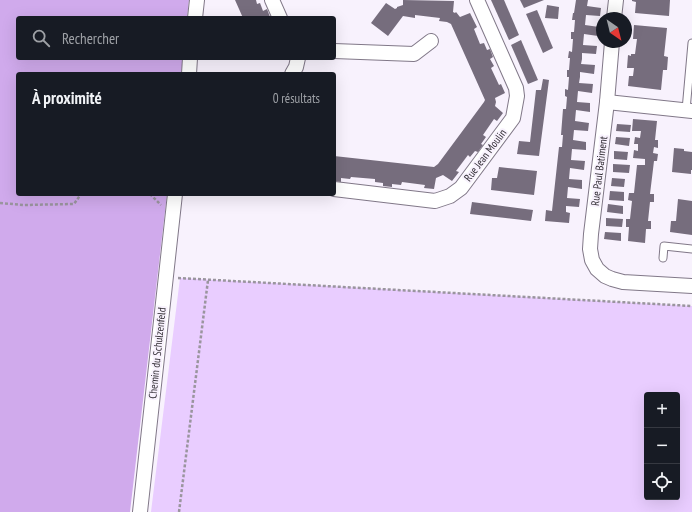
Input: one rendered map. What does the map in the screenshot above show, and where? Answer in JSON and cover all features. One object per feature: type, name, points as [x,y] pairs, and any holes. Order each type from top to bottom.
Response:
[{"type":"street","points":[[195,16],[197,0]]},
{"type":"street","points":[[272,0],[279,16]]},
{"type":"street","name":"Rue Jean Moulin","points":[[336,189],[434,201],[450,196],[461,188],[513,118],[517,96],[516,88],[477,0]]},
{"type":"street","points":[[615,12],[616,0]]},
{"type":"street","points":[[336,51],[414,54],[431,41]]},
{"type":"street","name":"Rue Paul Batiment","points":[[612,48],[607,102],[591,234],[590,249],[592,260],[597,269],[605,276],[623,282],[692,286]]},
{"type":"street","points":[[188,72],[190,60]]},
{"type":"street","points":[[293,72],[298,60]]},
{"type":"street","points":[[607,102],[689,110]]},
{"type":"street","name":"Chemin du Schulzenfeld","points":[[140,512],[175,196]]},
{"type":"lane","points":[[689,110],[692,43]]},
{"type":"lane","points":[[663,258],[664,246],[692,249]]},
{"type":"path","points":[[0,203],[24,206],[74,204],[80,196]]},
{"type":"path","points":[[166,278],[692,306]]},
{"type":"path","points":[[179,512],[208,280]]},
{"type":"shaded area","points":[[0,0],[189,0],[187,16],[16,16],[16,60],[183,60],[181,72],[16,72],[16,196],[167,196],[130,512],[0,512]]},
{"type":"shaded area","points":[[180,278],[692,306],[692,512],[151,512]]},
{"type":"building","points":[[235,0],[256,0],[257,4],[260,3],[263,11],[267,9],[270,16],[242,16]]},
{"type":"building","points":[[403,0],[454,1],[453,12],[456,12],[460,17],[470,13],[477,27],[474,29],[480,44],[484,43],[487,50],[490,49],[493,57],[490,59],[494,66],[491,68],[499,85],[501,84],[505,93],[495,98],[495,106],[503,113],[497,121],[494,119],[483,135],[486,137],[481,144],[483,145],[478,152],[475,151],[470,157],[468,155],[456,171],[459,172],[452,181],[443,175],[436,178],[434,189],[424,188],[425,185],[402,182],[401,185],[392,184],[392,187],[383,186],[383,183],[375,182],[375,179],[351,177],[350,179],[341,178],[341,182],[336,181],[336,156],[434,167],[438,164],[485,100],[451,24],[439,21],[440,18],[415,15],[415,18],[403,16],[388,36],[371,23],[386,3],[395,9],[403,5]]},
{"type":"building","points":[[491,0],[504,0],[519,35],[509,40]]},
{"type":"building","points":[[520,0],[544,0],[524,8]]},
{"type":"building","points":[[576,0],[588,0],[587,6],[601,8],[600,12],[596,12],[596,16],[586,15],[585,25],[596,27],[596,36],[584,34],[583,45],[596,46],[597,48],[596,54],[582,53],[581,64],[595,65],[594,74],[580,72],[579,83],[593,84],[592,93],[578,91],[577,102],[590,103],[590,112],[576,110],[575,121],[589,123],[588,131],[574,130],[573,140],[586,142],[586,150],[572,149],[571,160],[585,161],[584,170],[570,168],[569,179],[582,180],[582,189],[568,187],[567,198],[580,199],[579,207],[566,206],[566,212],[570,213],[569,223],[545,221],[546,210],[552,211],[559,147],[562,147],[563,135],[561,135],[563,109],[566,109],[567,97],[565,96],[565,89],[568,90],[569,77],[567,77],[567,70],[569,70],[569,51],[572,52],[573,39],[571,39],[571,32],[574,32],[575,20],[572,20]]},
{"type":"building","points":[[632,0],[670,0],[669,16],[635,13],[636,2]]},
{"type":"building","points":[[547,5],[559,7],[558,19],[545,18]]},
{"type":"building","points":[[537,10],[553,48],[543,53],[526,14]]},
{"type":"building","points":[[634,25],[667,28],[664,56],[668,57],[667,70],[663,70],[661,90],[628,86],[629,76],[633,76],[634,68],[627,68],[628,55],[631,56],[631,54],[635,54],[637,39],[633,39]]},
{"type":"building","points":[[521,40],[538,80],[528,84],[511,45]]},
{"type":"building","points":[[543,79],[549,80],[539,156],[517,154],[519,141],[530,142],[536,90],[541,90]]},
{"type":"building","points":[[633,119],[657,121],[655,140],[658,140],[658,148],[654,147],[653,153],[658,154],[657,161],[654,161],[650,194],[654,194],[654,202],[650,202],[648,221],[651,221],[651,229],[646,229],[645,243],[628,241],[629,227],[626,227],[626,219],[630,219],[632,201],[628,200],[629,193],[634,193],[637,165],[645,165],[645,159],[633,158],[634,150],[638,151],[638,144],[634,144],[635,137],[640,138],[641,131],[632,131]]},
{"type":"building","points":[[617,124],[631,125],[630,132],[616,131]]},
{"type":"building","points":[[616,137],[630,138],[629,146],[615,144]]},
{"type":"building","points":[[674,148],[692,152],[691,174],[672,172]]},
{"type":"building","points":[[614,151],[628,152],[627,160],[614,159]]},
{"type":"building","points":[[613,164],[630,165],[629,173],[613,172]]},
{"type":"building","points":[[499,167],[537,171],[534,195],[491,190],[492,178],[497,178]]},
{"type":"building","points":[[612,178],[625,179],[624,187],[611,186]]},
{"type":"building","points":[[610,191],[624,192],[624,201],[609,200]]},
{"type":"building","points":[[678,199],[692,201],[692,235],[670,232],[671,221],[676,221]]},
{"type":"building","points":[[472,202],[533,210],[531,221],[470,214]]},
{"type":"building","points":[[608,204],[623,206],[623,214],[607,212]]},
{"type":"building","points":[[606,218],[623,219],[622,227],[606,226]]},
{"type":"building","points":[[605,232],[621,233],[621,241],[604,239]]}]
